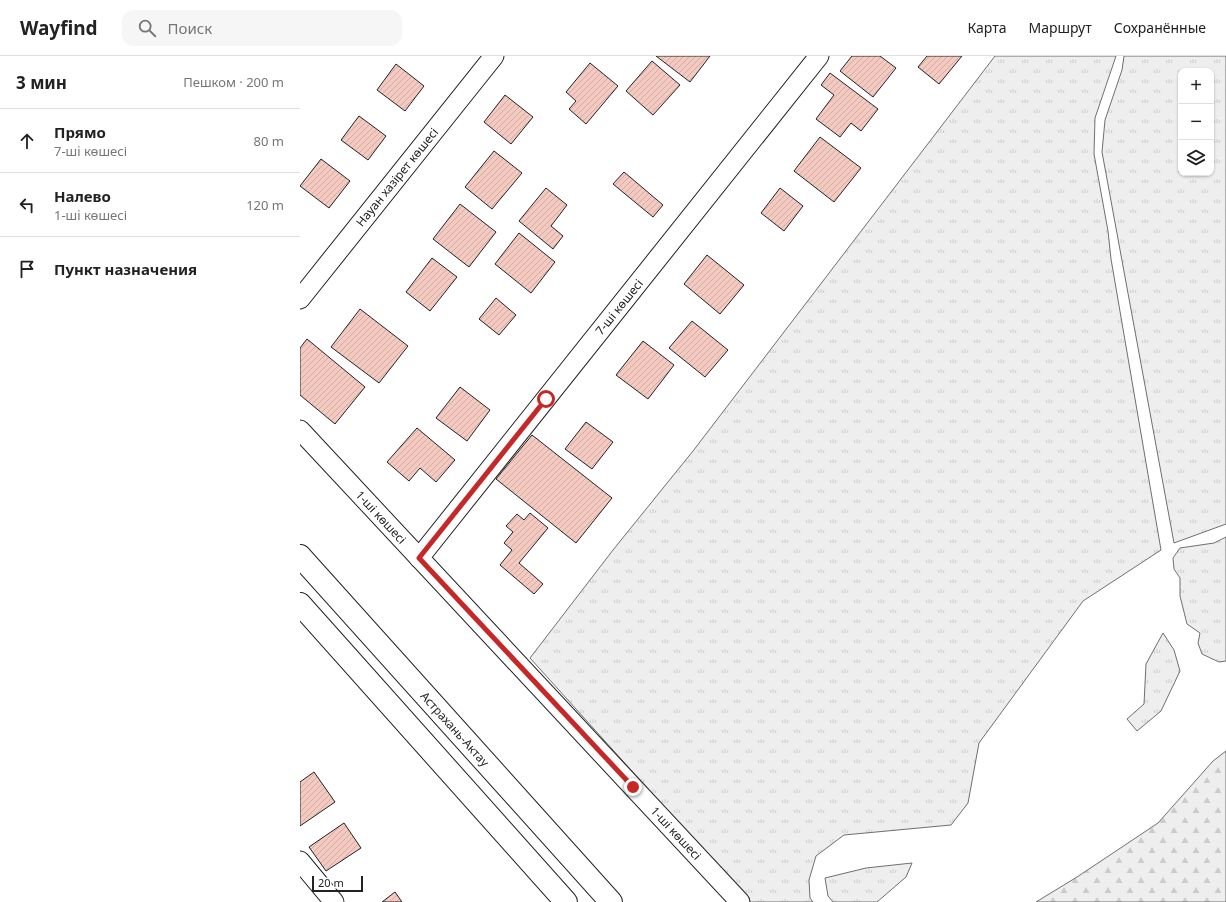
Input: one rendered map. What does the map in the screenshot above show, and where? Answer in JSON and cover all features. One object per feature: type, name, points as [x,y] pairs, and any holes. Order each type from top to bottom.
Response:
[{"type":"highway","name":"Астрахань-Актау","points":[[300,556],[611,902]]},
{"type":"highway","points":[[300,604],[566,902]]},
{"type":"street","name":"Науан хазірет көшесі","points":[[300,298],[494,56]]},
{"type":"street","name":"7-шi көшесі","points":[[419,558],[819,56]]},
{"type":"street","name":"1-шi көшесі","points":[[300,430],[740,902]]},
{"type":"street","points":[[300,861],[334,902]]},
{"type":"green space","points":[[995,56],[1116,56],[1095,118],[1094,154],[1161,550],[1083,601],[979,743],[968,803],[951,825],[844,835],[816,856],[809,880],[810,898],[813,902],[750,902],[530,658],[613,550],[693,451]]},
{"type":"green space","points":[[1124,56],[1226,56],[1226,524],[1174,543],[1102,152],[1105,120],[1122,70]]},
{"type":"green space","points":[[1226,537],[1226,661],[1219,662],[1202,654],[1198,643],[1200,633],[1187,624],[1180,596],[1180,578],[1174,569],[1173,558],[1180,548],[1214,543]]},
{"type":"green space","points":[[1163,633],[1174,650],[1180,671],[1161,711],[1137,731],[1127,719],[1144,704],[1146,664]]},
{"type":"green space","points":[[1226,751],[1226,902],[1036,902],[1077,877],[1158,823],[1213,761]]},
{"type":"green space","points":[[912,863],[906,877],[877,902],[833,902],[828,896],[825,878],[866,868]]},
{"type":"building","points":[[656,56],[710,56],[690,82]]},
{"type":"building","points":[[852,56],[880,56],[896,68],[873,97],[840,71]]},
{"type":"building","points":[[927,56],[962,56],[939,84],[918,67]]},
{"type":"building","points":[[652,61],[680,85],[653,115],[626,91]]},
{"type":"building","points":[[590,63],[618,86],[586,124],[569,109],[576,101],[566,92]]},
{"type":"building","points":[[396,64],[424,86],[405,111],[377,90]]},
{"type":"building","points":[[830,73],[878,109],[861,131],[851,123],[840,137],[816,119],[834,95],[821,85]]},
{"type":"building","points":[[505,95],[533,117],[511,144],[484,122]]},
{"type":"building","points":[[359,116],[386,136],[368,160],[341,140]]},
{"type":"building","points":[[820,137],[861,168],[834,202],[794,171]]},
{"type":"building","points":[[494,151],[522,173],[492,209],[465,187]]},
{"type":"building","points":[[321,159],[350,181],[329,208],[300,186]]},
{"type":"building","points":[[624,172],[663,205],[653,217],[613,184]]},
{"type":"building","points":[[546,188],[567,205],[551,226],[563,236],[553,249],[519,221]]},
{"type":"building","points":[[780,188],[803,206],[784,231],[761,213]]},
{"type":"building","points":[[460,204],[496,232],[469,267],[433,239]]},
{"type":"building","points":[[519,233],[555,262],[531,293],[495,264]]},
{"type":"building","points":[[707,255],[744,285],[720,314],[684,284]]},
{"type":"building","points":[[432,258],[457,277],[430,311],[406,292]]},
{"type":"building","points":[[496,298],[516,315],[499,335],[479,319]]},
{"type":"building","points":[[360,309],[408,346],[379,383],[331,347]]},
{"type":"building","points":[[692,321],[728,350],[705,377],[669,348]]},
{"type":"building","points":[[307,339],[365,387],[335,424],[300,395],[300,348]]},
{"type":"building","points":[[643,341],[674,365],[648,399],[616,375]]},
{"type":"building","points":[[460,387],[490,410],[467,441],[436,418]]},
{"type":"building","points":[[586,422],[613,442],[592,469],[565,449]]},
{"type":"building","points":[[417,428],[455,460],[436,482],[420,468],[409,481],[387,462]]},
{"type":"building","points":[[532,435],[612,498],[576,543],[496,479]]},
{"type":"building","points":[[530,513],[548,528],[519,563],[543,584],[534,594],[500,565],[512,550],[504,543],[513,532],[506,526],[517,514],[524,520]]},
{"type":"building","points":[[314,772],[335,802],[300,826],[300,782]]},
{"type":"building","points":[[344,823],[361,848],[326,871],[309,847]]},
{"type":"building","points":[[395,892],[402,902],[382,902]]},
{"type":"route","points":[[546,399],[419,558],[633,787]]}]
